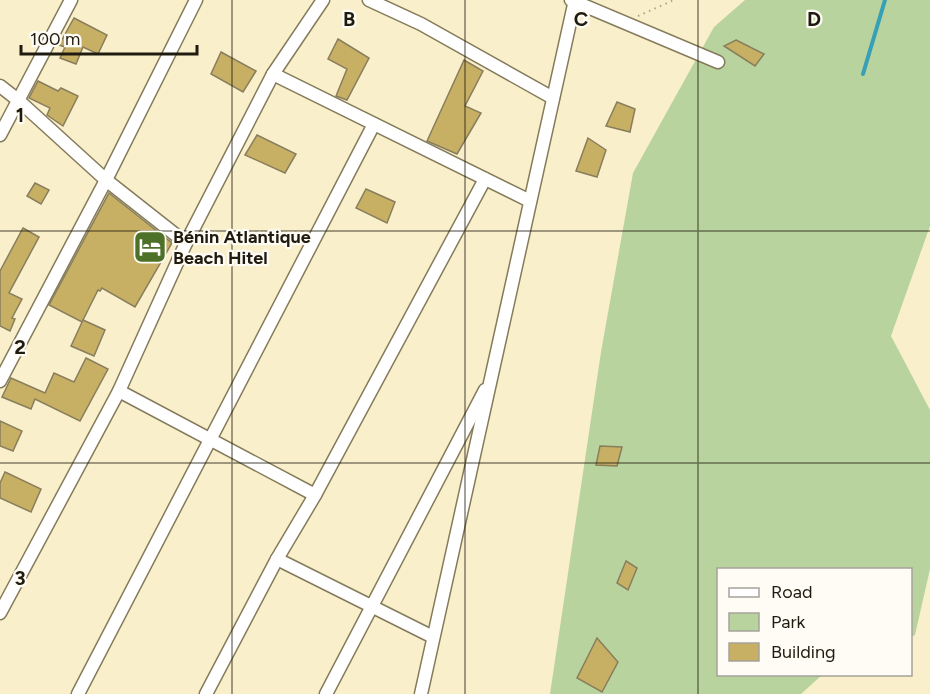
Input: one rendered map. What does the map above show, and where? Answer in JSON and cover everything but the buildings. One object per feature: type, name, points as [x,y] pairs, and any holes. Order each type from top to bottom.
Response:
[{"type":"street","points":[[0,135],[71,0]]},
{"type":"street","points":[[0,381],[106,180],[196,0]]},
{"type":"street","points":[[0,613],[119,391],[186,243],[273,74],[323,0]]},
{"type":"street","points":[[369,0],[421,24],[553,98]]},
{"type":"street","points":[[421,694],[573,1],[718,62]]},
{"type":"street","points":[[273,74],[530,201]]},
{"type":"street","points":[[0,86],[106,180],[186,243]]},
{"type":"street","points":[[78,694],[374,124]]},
{"type":"street","points":[[206,694],[277,559],[315,495],[485,179]]},
{"type":"street","points":[[326,694],[492,375]]},
{"type":"street","points":[[119,391],[315,495]]},
{"type":"street","points":[[277,559],[434,637]]},
{"type":"path","points":[[623,23],[674,0]]},
{"type":"green space","points":[[745,0],[930,0],[930,226],[891,336],[930,410],[930,569],[915,635],[912,636],[912,568],[717,568],[717,676],[821,676],[801,694],[550,694],[601,352],[633,173],[714,27]]},
{"type":"waterway","points":[[863,74],[885,0]]},
{"type":"place","name":"Bénin Atlantique Beach Hitel","points":[[150,247]]}]
